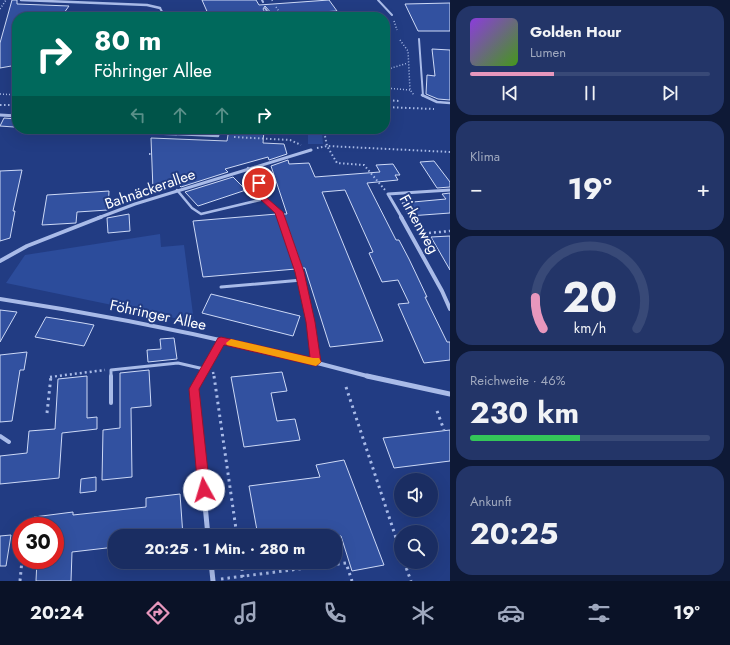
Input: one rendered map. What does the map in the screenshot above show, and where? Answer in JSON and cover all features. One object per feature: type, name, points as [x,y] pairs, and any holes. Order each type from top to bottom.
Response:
[{"type":"street","points":[[21,0],[147,6],[160,8]]},
{"type":"street","points":[[0,115],[12,116]]},
{"type":"street","name":"Bahnäckerallee","points":[[0,261],[28,246],[177,190],[311,150]]},
{"type":"street","points":[[388,194],[450,190]]},
{"type":"street","name":"Firkenweg","points":[[388,194],[442,290],[450,309]]},
{"type":"street","name":"Föhringer Allee","points":[[0,299],[80,311],[221,340],[316,362],[371,377],[450,394]]},
{"type":"street","points":[[207,529],[194,389],[221,340]]},
{"type":"street","points":[[212,569],[213,581]]},
{"type":"lane","points":[[378,0],[389,12]]},
{"type":"lane","points":[[160,8],[162,12]]},
{"type":"lane","points":[[265,8],[268,12]]},
{"type":"lane","points":[[419,40],[422,95],[436,102],[450,103]]},
{"type":"lane","points":[[176,134],[218,136]]},
{"type":"lane","points":[[248,168],[259,183],[264,199],[279,212],[302,280],[311,322],[316,362]]},
{"type":"lane","points":[[177,190],[192,208],[201,214],[264,199]]},
{"type":"lane","points":[[221,287],[302,280]]},
{"type":"lane","points":[[111,403],[111,370],[178,363],[204,369]]},
{"type":"lane","points":[[0,436],[9,442]]},
{"type":"path","points":[[0,10],[1,4],[6,0]]},
{"type":"path","points":[[276,7],[280,12]]},
{"type":"path","points":[[400,40],[408,51],[410,90],[416,98]]},
{"type":"path","points":[[390,68],[408,63]]},
{"type":"path","points":[[390,88],[410,90]]},
{"type":"path","points":[[0,94],[12,95]]},
{"type":"path","points":[[390,100],[399,101]]},
{"type":"path","points":[[419,102],[423,108]]},
{"type":"path","points":[[0,105],[12,105]]},
{"type":"path","points":[[390,107],[437,109]]},
{"type":"path","points":[[324,134],[326,146],[337,163],[364,165],[388,194]]},
{"type":"path","points":[[218,136],[290,140],[311,150]]},
{"type":"path","points":[[326,146],[450,152]]},
{"type":"path","points":[[411,234],[450,231]]},
{"type":"path","points":[[215,364],[213,370],[236,529]]},
{"type":"path","points":[[46,413],[50,376],[111,370]]},
{"type":"path","points":[[346,387],[394,532]]},
{"type":"path","points":[[437,410],[444,430]]},
{"type":"path","points":[[213,581],[346,563],[352,581]]},
{"type":"path","points":[[20,581],[21,569]]},
{"type":"path","points":[[242,569],[243,577]]},
{"type":"path","points":[[406,569],[410,581]]},
{"type":"shaded area","points":[[308,134],[322,134],[323,144],[308,144]]},
{"type":"shaded area","points":[[160,234],[161,247],[184,245],[194,322],[6,283],[25,255]]},
{"type":"building","points":[[12,0],[17,0],[17,4],[69,6],[65,12],[12,12],[12,66],[0,68],[0,43]]},
{"type":"building","points":[[202,0],[256,0],[259,5],[329,0],[337,11],[270,12],[265,6],[263,9],[265,12],[207,12]]},
{"type":"building","points":[[450,3],[450,31],[418,31],[405,4]]},
{"type":"building","points":[[432,49],[450,50],[450,100],[438,99],[426,94],[427,75],[435,76]]},
{"type":"building","points":[[4,118],[12,119],[12,127],[0,126]]},
{"type":"building","points":[[264,134],[263,143],[284,144],[287,154],[269,160],[268,157],[225,169],[228,172],[181,187],[177,183],[153,190],[151,138],[227,141],[228,135]]},
{"type":"building","points":[[288,160],[289,164],[309,163],[315,177],[380,172],[376,165],[393,164],[400,175],[395,175],[398,180],[367,183],[396,240],[399,240],[409,259],[427,297],[425,297],[447,342],[450,342],[450,360],[424,363],[398,304],[409,303],[398,280],[382,282],[369,253],[373,252],[345,190],[322,192],[383,341],[330,347],[305,268],[302,268],[283,214],[287,214],[271,166]]},
{"type":"building","points":[[434,161],[450,182],[450,187],[437,188],[420,162]]},
{"type":"building","points":[[22,170],[13,211],[15,211],[10,238],[0,241],[0,171]]},
{"type":"building","points":[[233,177],[246,190],[198,206],[185,192]]},
{"type":"building","points":[[109,191],[108,210],[77,212],[76,223],[42,225],[47,195]]},
{"type":"building","points":[[450,193],[450,213],[409,216],[402,203],[446,199],[442,194]]},
{"type":"building","points":[[129,214],[130,231],[108,233],[107,218]]},
{"type":"building","points":[[277,214],[296,269],[203,277],[193,221]]},
{"type":"building","points":[[450,236],[450,270],[431,237]]},
{"type":"building","points":[[211,294],[300,316],[293,336],[202,313]]},
{"type":"building","points":[[0,310],[17,312],[0,342]]},
{"type":"building","points":[[46,317],[94,325],[84,346],[35,337]]},
{"type":"building","points":[[174,338],[177,359],[148,362],[147,350],[161,349],[160,339]]},
{"type":"building","points":[[27,352],[24,370],[20,370],[12,421],[0,422],[0,355]]},
{"type":"building","points":[[149,370],[151,406],[131,408],[132,477],[102,480],[103,430],[120,428],[120,373]]},
{"type":"building","points":[[282,372],[287,391],[271,393],[277,421],[295,419],[300,440],[244,447],[231,377]]},
{"type":"building","points":[[87,376],[87,418],[97,417],[97,429],[62,433],[59,478],[0,484],[0,456],[27,453],[29,431],[55,429],[58,379]]},
{"type":"building","points":[[450,430],[450,461],[394,468],[383,438]]},
{"type":"building","points":[[344,460],[384,565],[352,571],[342,539],[342,529],[257,529],[249,486],[320,477],[316,465]]},
{"type":"building","points":[[96,477],[96,491],[80,493],[81,479]]},
{"type":"building","points":[[180,494],[182,529],[108,529],[108,548],[72,552],[71,581],[36,581],[37,569],[64,569],[64,517],[34,517],[73,512],[73,515],[146,507],[146,498]]},
{"type":"building","points":[[11,535],[6,566],[0,566],[0,536]]},
{"type":"slow traffic","points":[[231,343],[316,361]]},
{"type":"route","points":[[204,490],[194,389],[204,369],[217,351],[221,340],[316,362],[311,322],[300,272],[279,212],[264,199],[259,183]]}]
